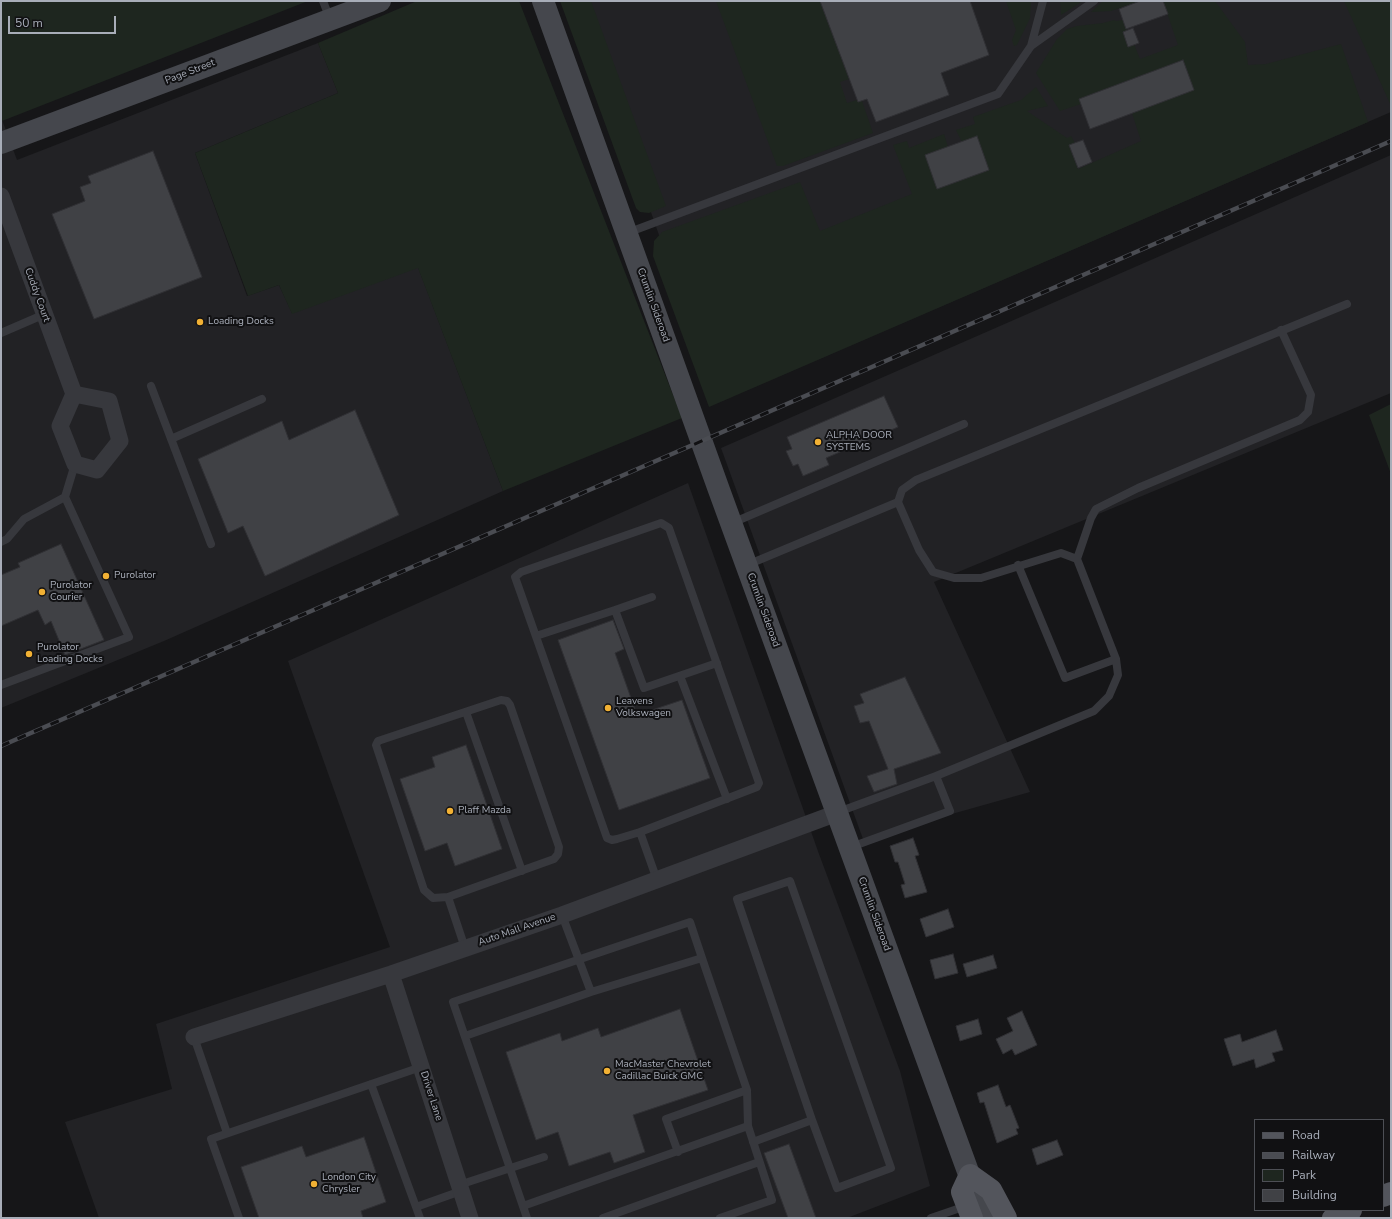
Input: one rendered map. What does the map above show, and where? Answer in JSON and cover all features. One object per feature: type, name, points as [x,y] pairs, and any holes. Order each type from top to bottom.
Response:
[{"type":"main road","points":[[969,1212],[962,1192],[970,1175],[991,1190],[1006,1218]]},
{"type":"main road","points":[[1333,1218],[1349,1211]]},
{"type":"street","name":"Page Street","points":[[1,143],[326,10],[380,1]]},
{"type":"street","name":"Crumlin Sideroad","points":[[543,1],[731,524],[986,1218]]},
{"type":"street","name":"Cuddy Court","points":[[1,196],[74,394]]},
{"type":"street","points":[[74,394],[109,401],[120,441],[97,470],[75,464],[60,426],[74,394]]},
{"type":"street","name":"Auto Mall Avenue","points":[[194,1037],[391,974],[562,915],[837,813]]},
{"type":"street","name":"Driver Lane","points":[[391,974],[470,1218]]},
{"type":"lane","points":[[627,233],[998,94],[1031,46],[1044,1]]},
{"type":"lane","points":[[1031,46],[1094,1]]},
{"type":"lane","points":[[1077,559],[1061,553],[1018,565],[981,578],[954,578],[933,572],[919,550],[898,502],[902,490],[916,480],[1347,304]]},
{"type":"lane","points":[[1,333],[45,314]]},
{"type":"lane","points":[[837,813],[936,776],[1094,711],[1109,696],[1118,676],[1116,660],[1077,559],[1091,518],[1096,509],[1138,488],[1300,420],[1308,412],[1311,395],[1281,330]]},
{"type":"lane","points":[[151,386],[211,544]]},
{"type":"lane","points":[[171,439],[262,399]]},
{"type":"lane","points":[[731,524],[964,424]]},
{"type":"lane","points":[[1,685],[129,637],[65,497],[75,464]]},
{"type":"lane","points":[[1,542],[7,539],[24,519],[65,497]]},
{"type":"lane","points":[[747,566],[898,502]]},
{"type":"lane","points":[[661,523],[669,528],[759,783],[757,787],[640,832],[612,840],[607,838],[536,636],[515,578],[518,574],[661,523]]},
{"type":"lane","points":[[1018,565],[1065,678],[1116,660]]},
{"type":"lane","points":[[536,636],[652,597]]},
{"type":"lane","points":[[615,610],[644,688],[717,663]]},
{"type":"lane","points":[[680,676],[727,799]]},
{"type":"lane","points":[[501,700],[507,701],[510,705],[559,847],[558,854],[554,859],[522,871],[448,897],[433,898],[424,890],[376,745],[378,741],[466,712],[501,700]]},
{"type":"lane","points":[[466,712],[522,871]]},
{"type":"lane","points":[[850,847],[950,811],[936,776]]},
{"type":"lane","points":[[640,832],[657,880]]},
{"type":"lane","points":[[790,881],[891,1168],[837,1188],[812,1120],[737,898],[790,881]]},
{"type":"lane","points":[[448,897],[464,948]]},
{"type":"lane","points":[[562,915],[591,992]]},
{"type":"lane","points":[[527,1218],[453,1002],[690,922],[747,1090],[748,1126],[772,1200],[720,1218]]},
{"type":"lane","points":[[465,1036],[591,992],[702,958]]},
{"type":"lane","points":[[194,1037],[227,1133]]},
{"type":"lane","points":[[239,1218],[211,1139],[421,1067]]},
{"type":"lane","points":[[371,1084],[420,1218]]},
{"type":"lane","points":[[678,1152],[666,1119],[747,1090]]},
{"type":"lane","points":[[753,1142],[812,1120]]},
{"type":"lane","points":[[523,1206],[748,1126]]},
{"type":"lane","points":[[416,1207],[510,1168],[544,1157]]},
{"type":"lane","points":[[603,1218],[759,1162]]},
{"type":"lane","points":[[931,1218],[969,1212]]},
{"type":"shaded area","points":[[577,1],[1391,1],[1391,112],[715,404],[694,335]]},
{"type":"shaded area","points":[[318,43],[338,93],[195,153],[247,296],[279,285],[292,313],[418,267],[503,491],[164,641],[1,708],[1,117],[17,160]]},
{"type":"shaded area","points":[[1391,155],[1391,393],[934,582],[1030,792],[863,839],[721,448]]},
{"type":"shaded area","points":[[688,483],[819,854],[900,1071],[930,1186],[847,1218],[99,1218],[65,1122],[172,1089],[156,1024],[390,947],[288,661]]},
{"type":"green space","points":[[1,1],[308,1],[2,121]]},
{"type":"green space","points":[[417,1],[519,1],[682,418],[503,491],[418,268],[292,314],[279,285],[248,296],[195,153],[338,93],[318,43]]},
{"type":"green space","points":[[560,1],[591,1],[666,206],[649,213],[640,212],[636,208]]},
{"type":"green space","points":[[716,1],[820,1],[849,79],[840,82],[847,103],[857,100],[858,102],[862,101],[873,133],[783,166],[777,166]]},
{"type":"green space","points":[[1006,1],[1031,1],[1030,18],[1017,45],[1014,46],[1012,40],[1016,30]]},
{"type":"green space","points":[[1060,1],[1083,1],[1061,15]]},
{"type":"green space","points":[[1103,1],[1140,1],[1111,11],[1091,12]]},
{"type":"green space","points":[[1163,1],[1215,1],[1245,42],[1248,65],[1266,64],[1341,44],[1368,122],[709,407],[653,256],[654,241],[662,232],[800,182],[820,231],[912,194],[893,145],[907,141],[909,148],[944,134],[948,147],[962,142],[956,130],[975,124],[973,117],[1021,100],[1036,87],[1048,106],[1027,111],[1067,138],[1071,136],[1075,143],[1069,146],[1078,169],[1141,141],[1132,113],[1194,90],[1183,60],[1079,99],[1081,104],[1060,111],[1036,73],[1057,39],[1067,29],[1077,26],[1123,20],[1127,30],[1123,32],[1128,46],[1134,44],[1140,59],[1178,45]]},
{"type":"green space","points":[[1344,1],[1391,1],[1391,106]]},
{"type":"green space","points":[[1391,404],[1391,474],[1369,415]]},
{"type":"building","points":[[820,1],[970,1],[989,55],[941,73],[949,95],[876,122],[867,99],[858,102]]},
{"type":"building","points":[[1140,1],[1163,1],[1168,14],[1126,29],[1119,9]]},
{"type":"building","points":[[1133,28],[1139,43],[1128,47],[1123,32]]},
{"type":"building","points":[[1183,60],[1194,90],[1090,129],[1079,99]]},
{"type":"building","points":[[977,136],[989,170],[937,189],[925,155]]},
{"type":"building","points":[[1083,140],[1092,162],[1078,168],[1069,145]]},
{"type":"building","points":[[153,151],[202,277],[94,319],[52,214],[85,201],[80,187],[91,183],[88,176]]},
{"type":"building","points":[[884,396],[898,427],[826,458],[829,465],[803,476],[798,464],[793,466],[786,451],[792,449],[787,437]]},
{"type":"building","points":[[355,410],[399,515],[265,576],[243,526],[228,533],[198,459],[282,421],[289,440]]},
{"type":"building","name":"Purolator Courier","points":[[61,544],[104,640],[65,655],[51,621],[45,625],[38,610],[1,626],[1,575],[20,567],[18,563]]},
{"type":"building","name":"Leavens Volkswagen","points":[[613,620],[624,649],[615,653],[637,715],[682,700],[710,778],[619,810],[558,640]]},
{"type":"building","points":[[905,677],[941,753],[894,769],[897,784],[874,792],[867,776],[888,769],[869,721],[860,723],[854,706],[864,703],[860,694]]},
{"type":"building","name":"Plaff Mazda","points":[[466,745],[502,849],[455,866],[447,843],[425,851],[400,779],[435,767],[432,757]]},
{"type":"building","points":[[913,838],[919,855],[915,856],[927,892],[905,898],[901,885],[905,884],[898,862],[895,862],[890,846]]},
{"type":"building","points":[[948,909],[954,927],[926,937],[920,919]]},
{"type":"building","points":[[953,954],[958,973],[935,979],[930,960]]},
{"type":"building","points":[[993,955],[997,968],[967,977],[963,964]]},
{"type":"building","name":"MacMaster Chevrolet Cadillac Buick GMC","points":[[680,1009],[708,1090],[633,1115],[645,1152],[614,1163],[610,1152],[569,1166],[558,1132],[536,1140],[506,1052],[560,1033],[562,1041],[598,1028],[601,1037]]},
{"type":"building","points":[[1022,1011],[1037,1045],[1015,1055],[1012,1049],[1003,1054],[996,1039],[1013,1031],[1007,1018]]},
{"type":"building","points":[[978,1019],[982,1034],[960,1041],[956,1026]]},
{"type":"building","points":[[1276,1030],[1283,1050],[1272,1053],[1275,1061],[1256,1068],[1254,1059],[1233,1066],[1224,1039],[1240,1034],[1242,1042]]},
{"type":"building","points":[[998,1085],[1006,1107],[1010,1105],[1019,1128],[1016,1129],[1018,1134],[997,1143],[984,1102],[980,1103],[977,1093]]},
{"type":"building","name":"London City Chrysler","points":[[364,1137],[386,1202],[361,1211],[363,1218],[259,1218],[241,1167],[302,1146],[306,1157]]},
{"type":"building","points":[[1057,1140],[1063,1155],[1037,1165],[1032,1149]]},
{"type":"building","points":[[789,1144],[816,1218],[788,1218],[764,1153]]},
{"type":"railway","points":[[1,746],[1391,141]]},
{"type":"place","name":"Loading Docks","points":[[200,322]]},
{"type":"place","name":"ALPHA DOOR SYSTEMS","points":[[818,442]]},
{"type":"place","name":"Purolator","points":[[106,576]]},
{"type":"place","name":"Purolator Courier","points":[[42,592]]},
{"type":"place","name":"Purolator Loading Docks","points":[[29,654]]},
{"type":"place","name":"Leavens Volkswagen","points":[[608,708]]},
{"type":"place","name":"Plaff Mazda","points":[[450,811]]},
{"type":"place","name":"MacMaster Chevrolet Cadillac Buick GMC","points":[[607,1071]]},
{"type":"place","name":"London City Chrysler","points":[[314,1184]]}]
